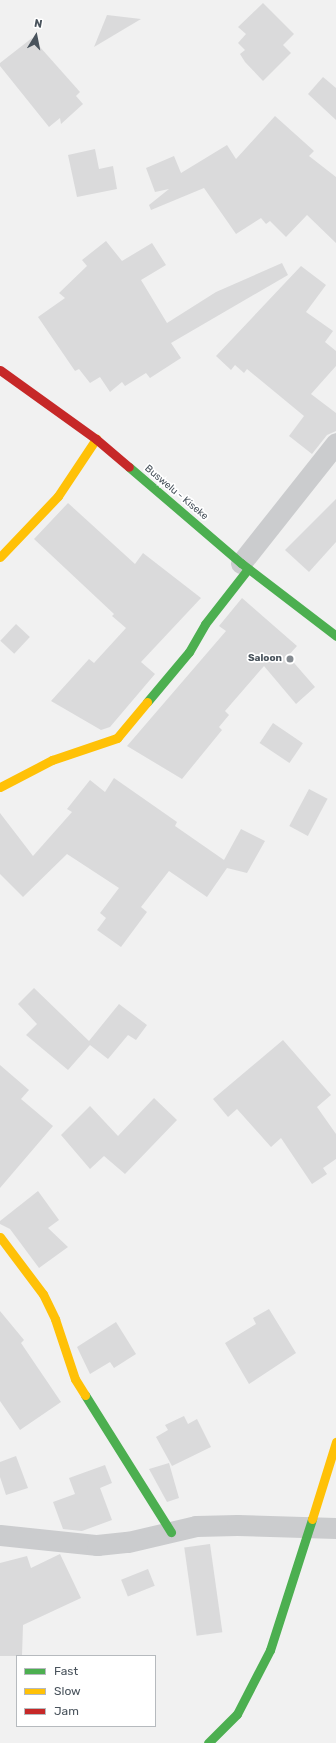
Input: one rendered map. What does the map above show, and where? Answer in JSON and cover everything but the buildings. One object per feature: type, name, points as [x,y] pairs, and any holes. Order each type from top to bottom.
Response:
[{"type":"street","name":"Buswelu - Kiseke","points":[[0,370],[96,439],[245,566],[336,636]]},
{"type":"street","points":[[0,557],[58,496],[96,439]]},
{"type":"street","points":[[0,787],[52,760],[117,738],[189,652],[205,624],[245,566],[336,443]]},
{"type":"street","points":[[0,1237],[43,1294],[55,1320],[75,1380],[171,1532]]},
{"type":"street","points":[[208,1743],[237,1714],[251,1691],[270,1650],[308,1526],[336,1442]]},
{"type":"street","points":[[0,1535],[97,1545],[128,1542],[203,1526],[308,1526],[336,1528]]},
{"type":"traffic: fast","points":[[129,467],[241,563],[336,636]]},
{"type":"traffic: fast","points":[[147,702],[189,652],[205,624],[248,569]]},
{"type":"traffic: fast","points":[[85,1395],[171,1532]]},
{"type":"traffic: fast","points":[[208,1743],[237,1714],[270,1650],[312,1519]]},
{"type":"traffic: slow","points":[[0,557],[58,496],[96,439]]},
{"type":"traffic: slow","points":[[0,787],[52,760],[117,738],[147,702]]},
{"type":"traffic: slow","points":[[0,1237],[43,1294],[55,1319],[75,1379],[85,1395]]},
{"type":"traffic: slow","points":[[312,1519],[336,1442]]},
{"type":"traffic: jam","points":[[0,370],[96,439],[129,467]]},
{"type":"place","name":"Saloon","points":[[290,659]]}]
